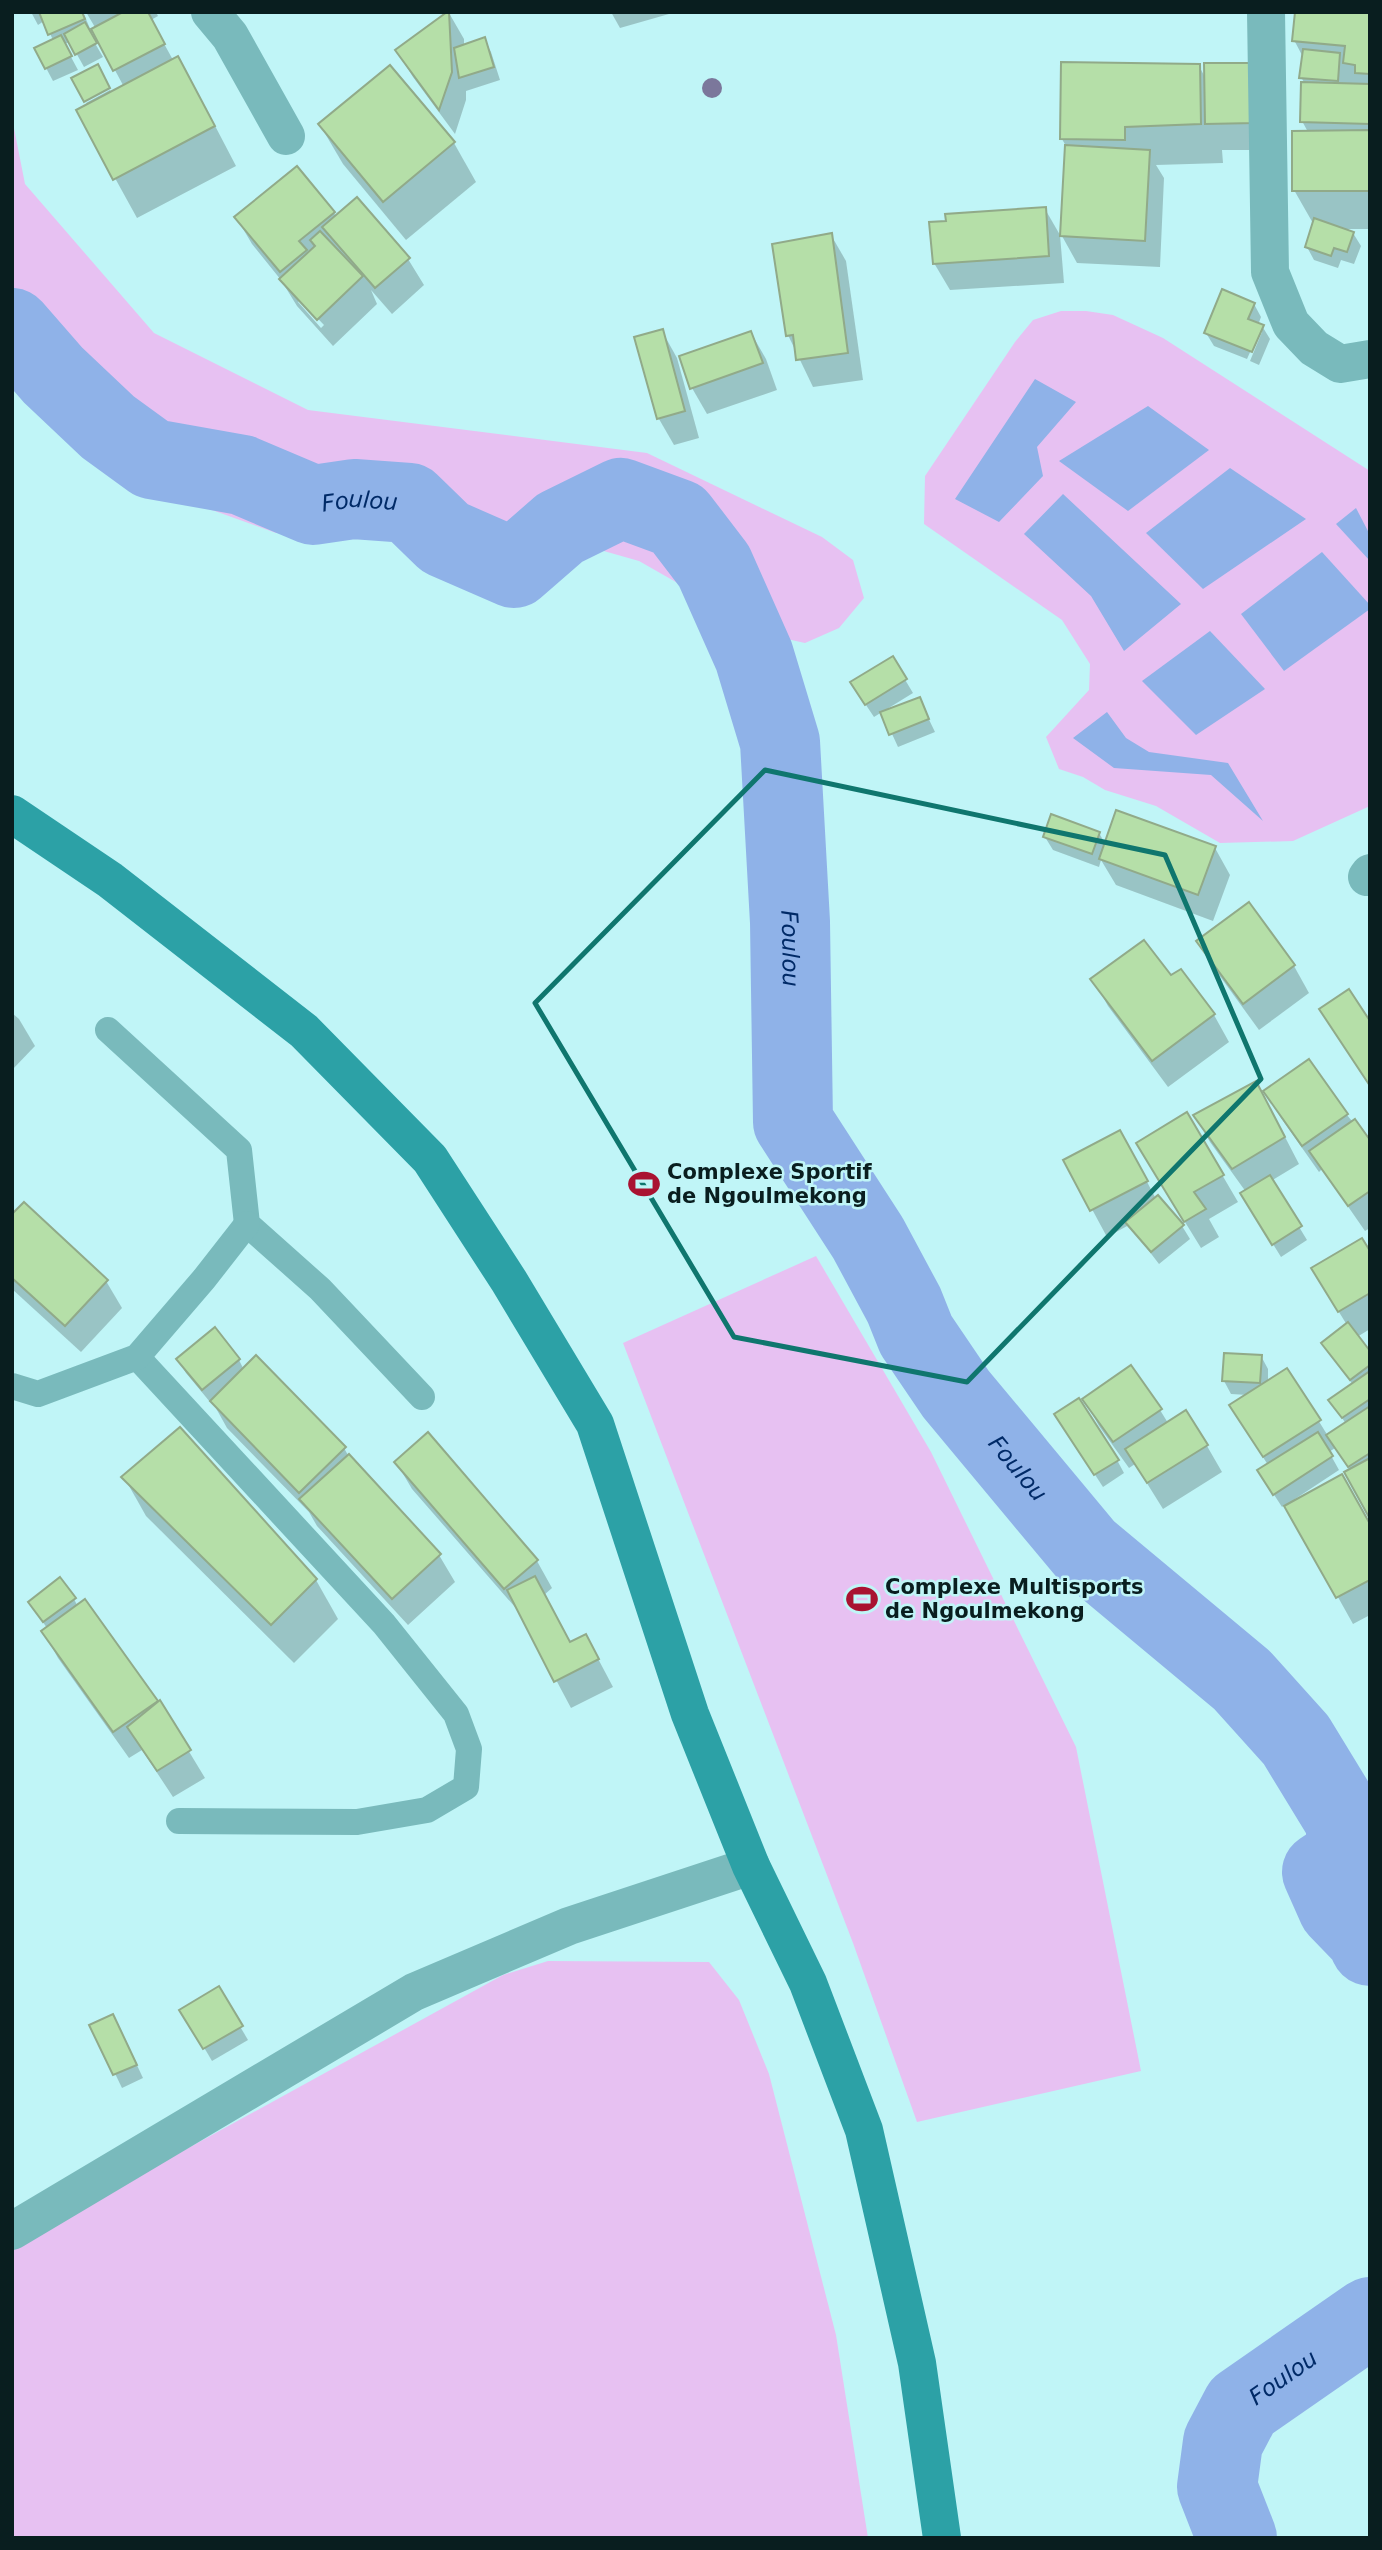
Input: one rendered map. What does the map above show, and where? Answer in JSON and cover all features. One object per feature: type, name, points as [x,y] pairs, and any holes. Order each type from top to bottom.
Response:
[{"type":"street","points":[[210,12],[230,36],[286,136]]},
{"type":"street","points":[[1266,12],[1269,272],[1291,324],[1314,348],[1340,364],[1370,359]]},
{"type":"street","points":[[12,814],[110,880],[304,1031],[430,1159],[509,1281],[595,1424],[690,1714],[751,1866],[808,1983],[864,2130],[917,2362],[943,2538]]},
{"type":"street","points":[[12,2231],[414,1992],[569,1926],[751,1866]]},
{"type":"lane","points":[[108,1030],[239,1150],[247,1224],[320,1289],[422,1397]]},
{"type":"lane","points":[[12,1386],[37,1394],[137,1357],[247,1224]]},
{"type":"lane","points":[[137,1357],[384,1624],[456,1714],[469,1749],[466,1787],[426,1810],[357,1822],[179,1821]]},
{"type":"highlighted area","points":[[765,770],[1165,855],[1261,1079],[967,1382],[734,1337],[535,1003]]},
{"type":"shaded area","points":[[12,118],[25,184],[154,333],[308,410],[647,453],[822,537],[853,560],[864,598],[839,628],[805,643],[769,635],[639,561],[572,542],[276,533],[173,496],[50,418],[12,381]]},
{"type":"shaded area","points":[[1061,311],[1113,315],[1163,338],[1370,471],[1370,806],[1293,841],[1220,843],[1156,806],[1105,790],[1083,777],[1059,769],[1046,737],[1089,690],[1090,664],[1062,620],[924,524],[925,476],[1015,342],[1033,320]]},
{"type":"shaded area","name":"Complexe Multisports de Ngoulmekong","points":[[816,1256],[931,1452],[1076,1747],[1141,2071],[917,2122],[853,1943],[623,1343]]},
{"type":"shaded area","points":[[548,1961],[709,1962],[739,2000],[769,2074],[836,2335],[868,2538],[12,2538],[12,2245],[503,1975]]},
{"type":"water","points":[[1035,379],[1076,402],[1037,447],[1043,476],[999,522],[955,499]]},
{"type":"water","points":[[1148,406],[1209,450],[1128,511],[1059,461]]},
{"type":"water","points":[[1230,468],[1306,519],[1203,589],[1146,533]]},
{"type":"water","points":[[1063,494],[1181,604],[1124,651],[1091,596],[1024,534]]},
{"type":"water","points":[[1356,508],[1370,535],[1370,561],[1336,524]]},
{"type":"water","points":[[1322,552],[1370,605],[1370,609],[1284,671],[1241,614]]},
{"type":"water","points":[[1210,631],[1265,689],[1196,735],[1142,681]]},
{"type":"water","points":[[1107,712],[1126,738],[1149,752],[1228,763],[1263,821],[1211,775],[1114,768],[1073,738]]},
{"type":"building","points":[[39,12],[82,12],[85,19],[48,35]]},
{"type":"building","points":[[123,12],[148,12],[165,44],[113,71],[91,29]]},
{"type":"building","points":[[447,12],[452,72],[439,110],[395,50]]},
{"type":"building","points":[[1295,12],[1370,12],[1370,74],[1355,73],[1355,65],[1343,63],[1345,46],[1292,41]]},
{"type":"building","points":[[85,22],[97,43],[75,55],[64,34]]},
{"type":"building","points":[[61,35],[72,56],[45,69],[34,48]]},
{"type":"building","points":[[485,37],[494,67],[459,78],[454,48]]},
{"type":"building","points":[[1303,49],[1340,53],[1338,81],[1299,78]]},
{"type":"building","points":[[178,56],[215,126],[113,180],[76,110]]},
{"type":"building","points":[[1061,62],[1200,64],[1201,124],[1125,127],[1125,140],[1060,139]]},
{"type":"building","points":[[1204,63],[1255,63],[1255,123],[1205,124]]},
{"type":"building","points":[[98,64],[110,88],[84,102],[71,78]]},
{"type":"building","points":[[390,65],[455,142],[383,202],[318,124]]},
{"type":"building","points":[[1301,82],[1370,84],[1370,124],[1300,122]]},
{"type":"building","points":[[1370,130],[1370,191],[1292,191],[1292,131]]},
{"type":"building","points":[[1065,145],[1150,150],[1145,241],[1060,236]]},
{"type":"building","points":[[297,166],[335,212],[299,241],[307,250],[280,272],[234,217]]},
{"type":"building","points":[[357,197],[410,258],[375,288],[322,227]]},
{"type":"building","points":[[1046,207],[1049,256],[933,264],[929,222],[946,221],[945,214]]},
{"type":"building","points":[[1314,218],[1354,232],[1347,252],[1334,248],[1331,256],[1305,247]]},
{"type":"building","points":[[320,231],[363,276],[317,320],[279,279],[315,246],[310,240]]},
{"type":"building","points":[[832,233],[848,353],[796,360],[793,335],[786,336],[772,244]]},
{"type":"building","points":[[1222,289],[1255,303],[1248,319],[1264,325],[1252,352],[1204,333]]},
{"type":"building","points":[[663,329],[685,411],[657,419],[634,337]]},
{"type":"building","points":[[751,331],[763,363],[690,389],[679,356]]},
{"type":"building","points":[[893,656],[907,679],[865,705],[850,682]]},
{"type":"building","points":[[920,697],[929,719],[889,735],[880,712]]},
{"type":"building","points":[[1116,810],[1216,846],[1198,895],[1099,859]]},
{"type":"building","points":[[1051,814],[1100,832],[1092,854],[1043,837]]},
{"type":"building","points":[[1249,902],[1295,965],[1243,1004],[1196,941]]},
{"type":"building","points":[[1144,940],[1171,975],[1181,969],[1215,1014],[1152,1061],[1090,979]]},
{"type":"building","points":[[1349,989],[1370,1021],[1370,1086],[1319,1009]]},
{"type":"building","points":[[1309,1059],[1348,1114],[1302,1146],[1263,1091]]},
{"type":"building","points":[[1256,1081],[1285,1137],[1232,1169],[1193,1115]]},
{"type":"building","points":[[1187,1112],[1224,1175],[1194,1192],[1206,1209],[1184,1222],[1136,1143]]},
{"type":"building","points":[[1355,1119],[1370,1140],[1370,1191],[1348,1206],[1309,1151]]},
{"type":"building","points":[[1120,1130],[1148,1181],[1090,1211],[1063,1160]]},
{"type":"building","points":[[1270,1175],[1302,1226],[1272,1245],[1240,1193]]},
{"type":"building","points":[[1158,1195],[1184,1225],[1151,1252],[1125,1222]]},
{"type":"building","points":[[24,1202],[108,1280],[65,1326],[12,1278],[12,1214]]},
{"type":"building","points":[[1362,1238],[1370,1251],[1370,1293],[1338,1312],[1311,1268]]},
{"type":"building","points":[[1348,1322],[1370,1351],[1370,1365],[1350,1380],[1321,1343]]},
{"type":"building","points":[[215,1327],[240,1359],[202,1390],[176,1359]]},
{"type":"building","points":[[1224,1353],[1262,1355],[1260,1383],[1222,1381]]},
{"type":"building","points":[[256,1355],[346,1447],[299,1493],[210,1401]]},
{"type":"building","points":[[1131,1365],[1162,1409],[1113,1442],[1082,1399]]},
{"type":"building","points":[[1287,1368],[1321,1420],[1263,1457],[1229,1405]]},
{"type":"building","points":[[1370,1371],[1370,1399],[1342,1418],[1328,1400]]},
{"type":"building","points":[[1079,1398],[1119,1460],[1094,1475],[1054,1414]]},
{"type":"building","points":[[1370,1406],[1370,1453],[1348,1467],[1326,1435]]},
{"type":"building","points":[[1186,1410],[1208,1445],[1147,1483],[1125,1449]]},
{"type":"building","points":[[180,1427],[317,1579],[271,1625],[121,1477]]},
{"type":"building","points":[[428,1432],[538,1560],[504,1589],[394,1462]]},
{"type":"building","points":[[1318,1432],[1333,1456],[1273,1495],[1257,1470]]},
{"type":"building","points":[[349,1454],[441,1554],[392,1599],[299,1499]]},
{"type":"building","points":[[1370,1458],[1370,1519],[1344,1472]]},
{"type":"building","points":[[1342,1474],[1370,1524],[1370,1580],[1336,1598],[1284,1506]]},
{"type":"building","points":[[535,1576],[570,1642],[586,1634],[599,1659],[554,1682],[507,1590]]},
{"type":"building","points":[[60,1577],[76,1598],[43,1622],[28,1602]]},
{"type":"building","points":[[85,1599],[158,1701],[113,1732],[41,1631]]},
{"type":"building","points":[[160,1700],[191,1750],[157,1771],[127,1727]]},
{"type":"building","points":[[219,1986],[243,2026],[203,2049],[179,2010]]},
{"type":"building","points":[[113,2014],[137,2065],[113,2075],[89,2025]]},
{"type":"waterway","name":"Foulou","points":[[12,328],[53,375],[108,427],[152,459],[242,475],[313,505],[354,499],[409,503],[445,538],[514,568],[560,528],[621,498],[678,519],[714,566],[754,656],[780,742],[790,922],[793,1122],[868,1238],[904,1305],[916,1335],[956,1394],[1086,1550],[1242,1680],[1296,1740],[1346,1822],[1346,1856],[1322,1872],[1338,1908],[1366,1937],[1370,1946]]},
{"type":"waterway","name":"Foulou","points":[[1237,2538],[1217,2487],[1223,2442],[1242,2406],[1370,2317]]},
{"type":"place","name":"Complexe Sportif de Ngoulmekong","points":[[644,1184]]},
{"type":"place","name":"Complexe Multisports de Ngoulmekong","points":[[862,1599]]}]
